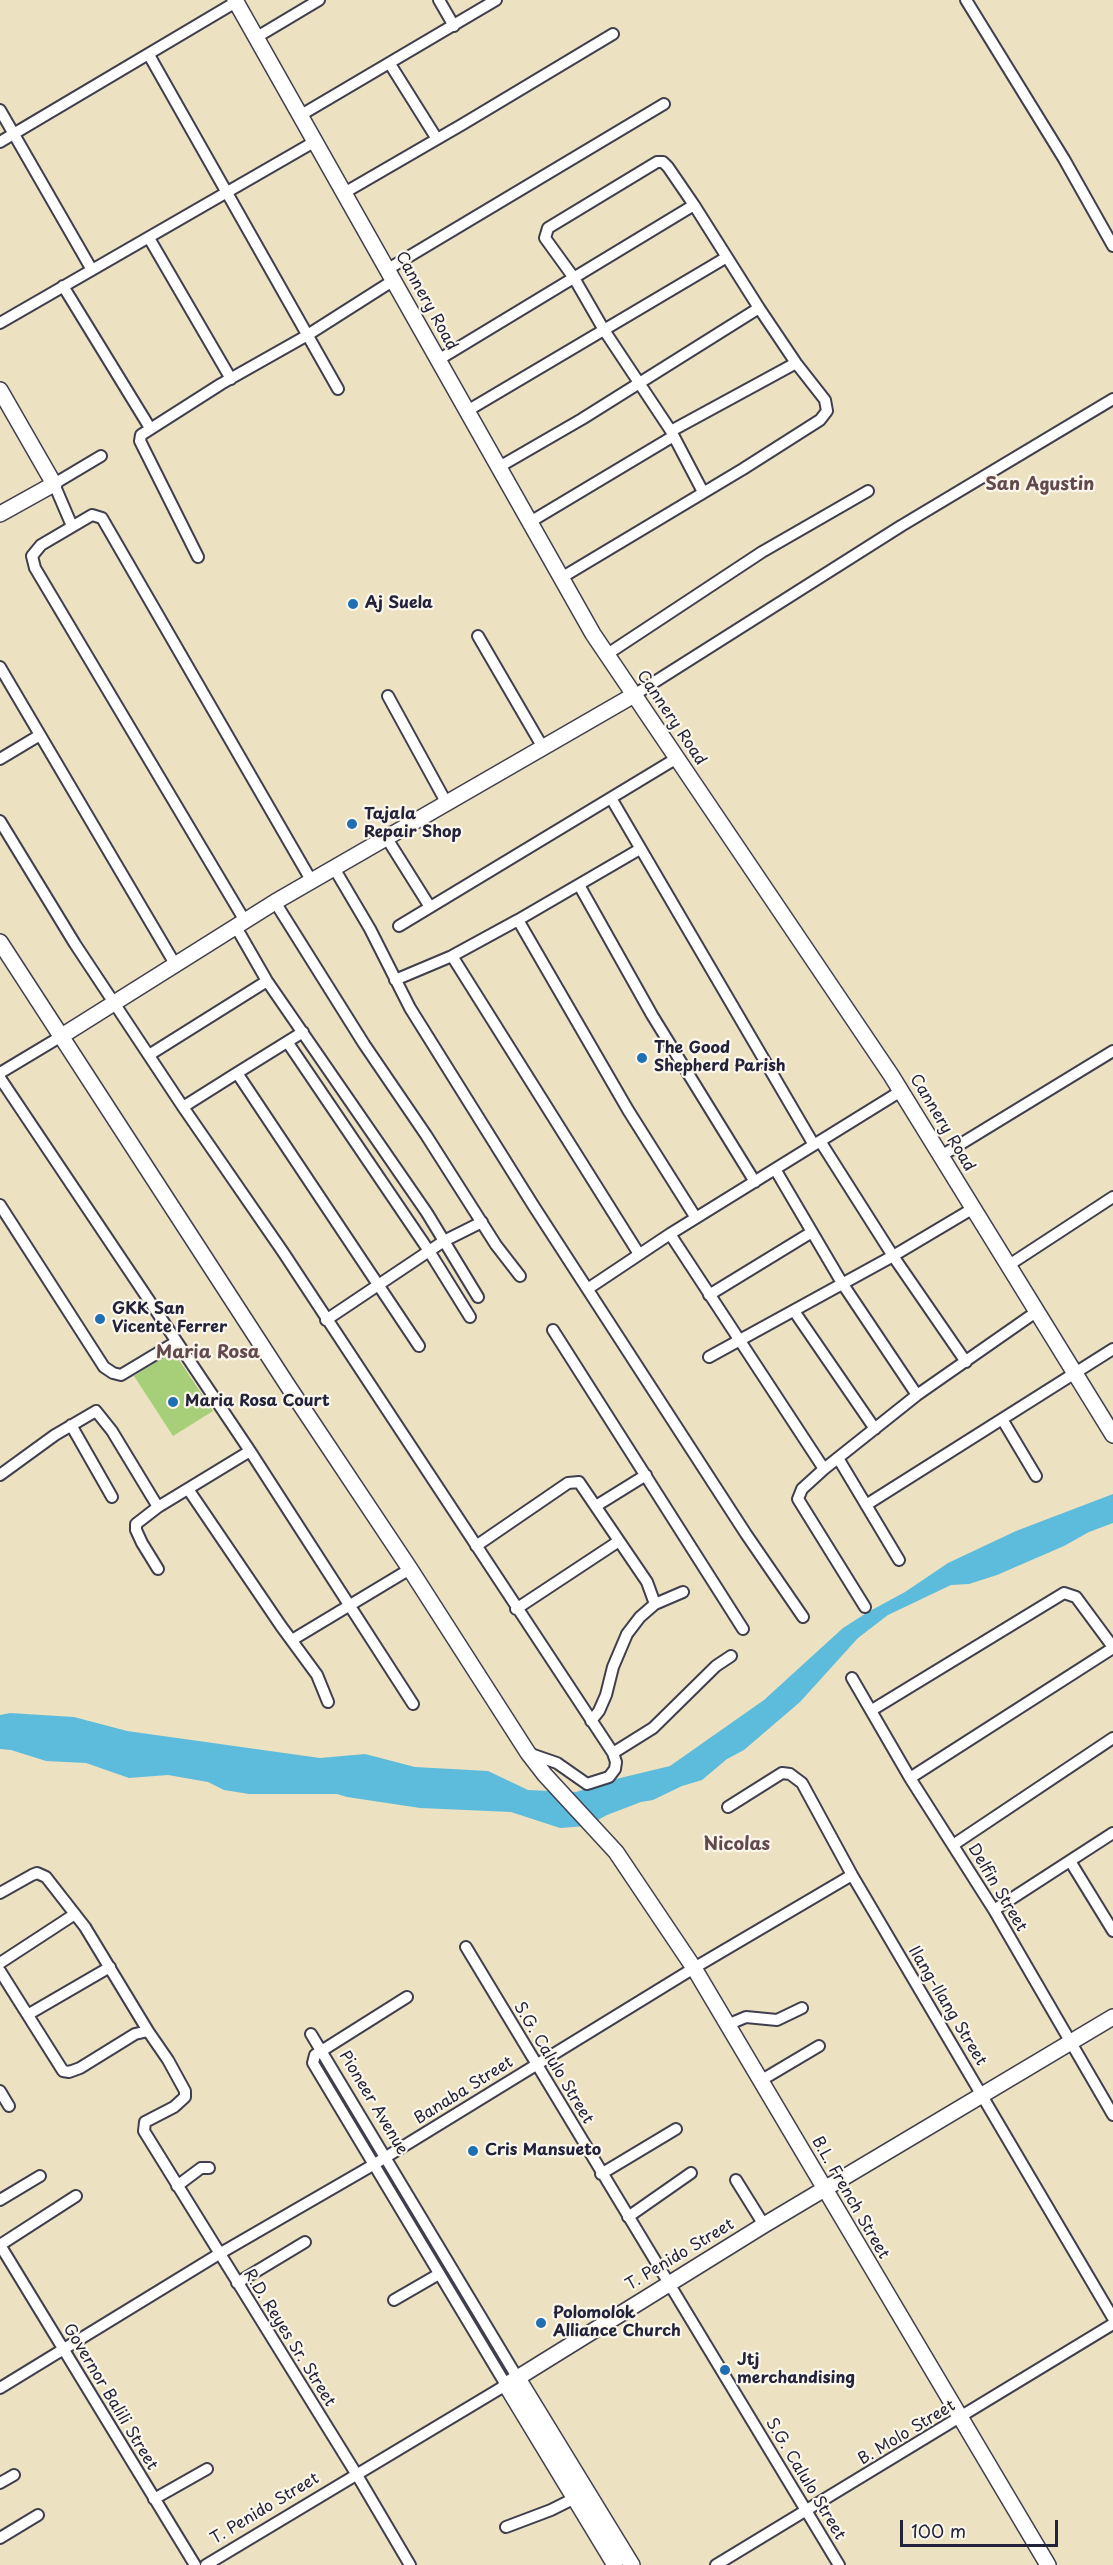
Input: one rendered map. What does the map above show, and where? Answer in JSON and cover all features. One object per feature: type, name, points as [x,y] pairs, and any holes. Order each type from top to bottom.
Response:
[{"type":"street","points":[[257,37],[319,0]]},
{"type":"street","points":[[439,0],[454,26]]},
{"type":"street","points":[[301,115],[496,0]]},
{"type":"street","points":[[966,0],[1064,159],[1113,246]]},
{"type":"street","points":[[0,142],[236,1]]},
{"type":"street","name":"Cannery Road","points":[[236,1],[606,655],[901,1091],[1113,1435]]},
{"type":"street","points":[[344,193],[613,34]]},
{"type":"street","points":[[149,55],[338,389]]},
{"type":"street","points":[[390,64],[437,139]]},
{"type":"street","points":[[198,557],[140,441],[141,435],[306,336],[391,275],[664,104]]},
{"type":"street","points":[[0,110],[92,270]]},
{"type":"street","points":[[0,323],[314,142]]},
{"type":"street","points":[[561,578],[743,469],[825,415],[828,407],[759,308],[668,166],[663,162],[657,162],[548,228],[544,238],[574,278],[604,330],[671,434],[703,492]]},
{"type":"street","points":[[438,360],[694,205]]},
{"type":"street","points":[[149,238],[231,379]]},
{"type":"street","points":[[467,411],[727,257]]},
{"type":"street","points":[[63,286],[150,429]]},
{"type":"street","points":[[499,467],[582,419],[759,308]]},
{"type":"street","points":[[530,522],[671,434],[796,363]]},
{"type":"street","points":[[0,390],[54,484],[72,526]]},
{"type":"street","points":[[0,1073],[311,880],[634,695],[902,526],[1113,399]]},
{"type":"street","points":[[0,514],[101,456]]},
{"type":"street","points":[[606,655],[762,552],[868,491]]},
{"type":"street","points":[[311,880],[102,518],[92,515],[34,550],[32,560],[35,568],[240,924],[267,981],[444,1241],[478,1297]]},
{"type":"street","points":[[478,636],[542,746]]},
{"type":"street","points":[[0,667],[175,964]]},
{"type":"street","points":[[388,696],[446,802]]},
{"type":"street","points":[[0,759],[40,735]]},
{"type":"street","points":[[399,926],[677,758]]},
{"type":"street","points":[[611,798],[817,1143],[966,1362]]},
{"type":"street","points":[[0,821],[183,1107],[613,1753],[616,1762],[612,1774],[601,1781],[587,1784],[557,1763],[528,1753]]},
{"type":"street","points":[[386,837],[430,907]]},
{"type":"street","points":[[394,980],[452,956],[640,849]]},
{"type":"street","points":[[334,868],[370,929],[394,980],[533,1205],[589,1288],[746,1534],[803,1617]]},
{"type":"street","points":[[579,885],[652,1015],[754,1182]]},
{"type":"street","points":[[275,902],[364,1044],[520,1276]]},
{"type":"street","points":[[518,920],[628,1110],[696,1218]]},
{"type":"street","name":"B.L. French Street","points":[[0,942],[528,1753],[551,1782],[616,1852],[694,1968],[1048,2565]]},
{"type":"street","points":[[452,956],[639,1254]]},
{"type":"street","points":[[149,1055],[267,981]]},
{"type":"street","points":[[183,1107],[303,1032]]},
{"type":"street","points":[[288,1043],[429,1251],[470,1317]]},
{"type":"street","points":[[941,1156],[1113,1051]]},
{"type":"street","points":[[237,1073],[419,1346]]},
{"type":"street","points":[[0,1078],[250,1451],[413,1704]]},
{"type":"street","points":[[589,1288],[670,1234],[901,1091]]},
{"type":"street","points":[[775,1169],[842,1283],[917,1395]]},
{"type":"street","points":[[1009,1265],[1113,1197]]},
{"type":"street","points":[[0,1206],[104,1367],[121,1375],[176,1342]]},
{"type":"street","points":[[709,1357],[893,1256],[972,1209]]},
{"type":"street","points":[[326,1320],[444,1241],[482,1222]]},
{"type":"street","points":[[709,1295],[812,1232]]},
{"type":"street","points":[[670,1234],[824,1469]]},
{"type":"street","points":[[794,1311],[875,1429]]},
{"type":"street","points":[[866,1607],[798,1499],[802,1489],[917,1395],[1036,1312]]},
{"type":"street","points":[[553,1330],[743,1629]]},
{"type":"street","points":[[866,1505],[1113,1349]]},
{"type":"street","points":[[0,1475],[71,1425],[98,1412],[158,1507]]},
{"type":"street","points":[[1002,1419],[1036,1476]]},
{"type":"street","points":[[71,1425],[112,1497]]},
{"type":"street","points":[[158,1569],[136,1530],[136,1524],[158,1507],[250,1451]]},
{"type":"street","points":[[838,1458],[899,1560]]},
{"type":"street","points":[[596,1506],[646,1475]]},
{"type":"street","points":[[476,1546],[568,1483],[579,1482],[647,1582],[655,1604]]},
{"type":"street","points":[[188,1489],[323,1684],[327,1702]]},
{"type":"street","points":[[516,1608],[620,1541]]},
{"type":"street","points":[[292,1640],[410,1569]]},
{"type":"street","points":[[591,1721],[599,1711],[606,1695],[613,1667],[627,1634],[640,1617],[655,1604],[683,1592]]},
{"type":"street","points":[[872,1710],[1064,1593],[1076,1597],[1113,1647],[910,1778]]},
{"type":"street","points":[[613,1753],[653,1728],[716,1666],[731,1656]]},
{"type":"street","name":"Delfin Street","points":[[852,1678],[910,1778],[994,1910],[1113,2115]]},
{"type":"street","points":[[953,1845],[1113,1738]]},
{"type":"street","name":"Ilang-Ilang Street","points":[[728,1807],[782,1773],[790,1774],[802,1783],[852,1875],[1113,2318]]},
{"type":"street","points":[[994,1910],[1113,1833]]},
{"type":"street","points":[[1070,1861],[1113,1932]]},
{"type":"street","points":[[0,1893],[32,1875],[40,1874],[46,1877],[75,1914],[148,2031],[135,2034],[80,2068],[66,2071],[60,2068],[29,2014],[0,1971]]},
{"type":"street","name":"Banaba Street","points":[[0,2388],[219,2254],[373,2165],[694,1968],[852,1875]]},
{"type":"street","points":[[0,1964],[75,1914]]},
{"type":"street","name":"S.G. Calulo Street","points":[[466,1947],[838,2565]]},
{"type":"street","points":[[29,2014],[110,1967]]},
{"type":"street","points":[[311,2034],[321,2051],[407,1997]]},
{"type":"street","points":[[727,2025],[746,2017],[777,2020],[802,2008]]},
{"type":"street","name":"T. Penido Street","points":[[206,2565],[512,2381],[825,2188],[983,2097],[1113,2018]]},
{"type":"street","name":"R.D. Reyes Sr. Street","points":[[148,2031],[168,2060],[185,2094],[180,2103],[151,2118],[143,2126],[155,2151],[357,2475],[410,2565]]},
{"type":"street","points":[[760,2081],[819,2046]]},
{"type":"street","name":"Pioneer Avenue","points":[[512,2381],[439,2274],[313,2063],[314,2056],[321,2051],[512,2381],[581,2495],[632,2565]]},
{"type":"street","points":[[0,2091],[9,2106]]},
{"type":"street","points":[[601,2174],[676,2129]]},
{"type":"street","points":[[177,2186],[201,2168],[209,2168]]},
{"type":"street","points":[[628,2217],[691,2173]]},
{"type":"street","points":[[0,2200],[40,2176]]},
{"type":"street","points":[[736,2180],[764,2225]]},
{"type":"street","points":[[0,2245],[76,2196]]},
{"type":"street","points":[[237,2283],[305,2242]]},
{"type":"street","name":"Governor Balili Street","points":[[0,2245],[195,2565]]},
{"type":"street","points":[[394,2300],[439,2274]]},
{"type":"street","name":"B. Molo Street","points":[[716,2565],[1113,2324]]},
{"type":"street","points":[[154,2499],[207,2469]]},
{"type":"street","points":[[0,2483],[14,2475]]},
{"type":"street","points":[[506,2528],[581,2495]]},
{"type":"street","name":"Pioneer Avenue","points":[[581,2495],[615,2565]]},
{"type":"street","points":[[0,2538],[38,2515]]},
{"type":"green space","points":[[173,1351],[213,1411],[173,1436],[134,1376]]},
{"type":"water","points":[[1113,1494],[1113,1523],[997,1575],[969,1584],[951,1585],[888,1615],[858,1638],[800,1702],[744,1750],[727,1759],[702,1780],[682,1786],[653,1800],[641,1802],[607,1815],[587,1826],[560,1828],[511,1812],[420,1808],[337,1794],[249,1794],[224,1790],[208,1782],[168,1775],[129,1778],[86,1763],[46,1761],[11,1750],[0,1749],[0,1715],[10,1713],[74,1717],[127,1731],[320,1758],[365,1754],[415,1767],[488,1771],[528,1790],[576,1792],[616,1779],[670,1766],[764,1700],[843,1628],[868,1612],[905,1592],[948,1563],[1016,1531]]},
{"type":"place","name":"Aj Suela","points":[[353,604]]},
{"type":"place","name":"Tajala Repair Shop","points":[[352,824]]},
{"type":"place","name":"The Good Shepherd Parish","points":[[642,1058]]},
{"type":"place","name":"GKK San Vicente Ferrer","points":[[100,1319]]},
{"type":"place","name":"Maria Rosa Court","points":[[173,1402]]},
{"type":"place","name":"Cris Mansueto","points":[[473,2151]]},
{"type":"place","name":"Polomolok Alliance Church","points":[[541,2323]]},
{"type":"place","name":"Jtj merchandising","points":[[725,2370]]},
{"type":"district","name":"San Agustin","points":[[1040,485]]},
{"type":"district","name":"Maria Rosa","points":[[208,1353]]},
{"type":"district","name":"Nicolas","points":[[737,1845]]}]
